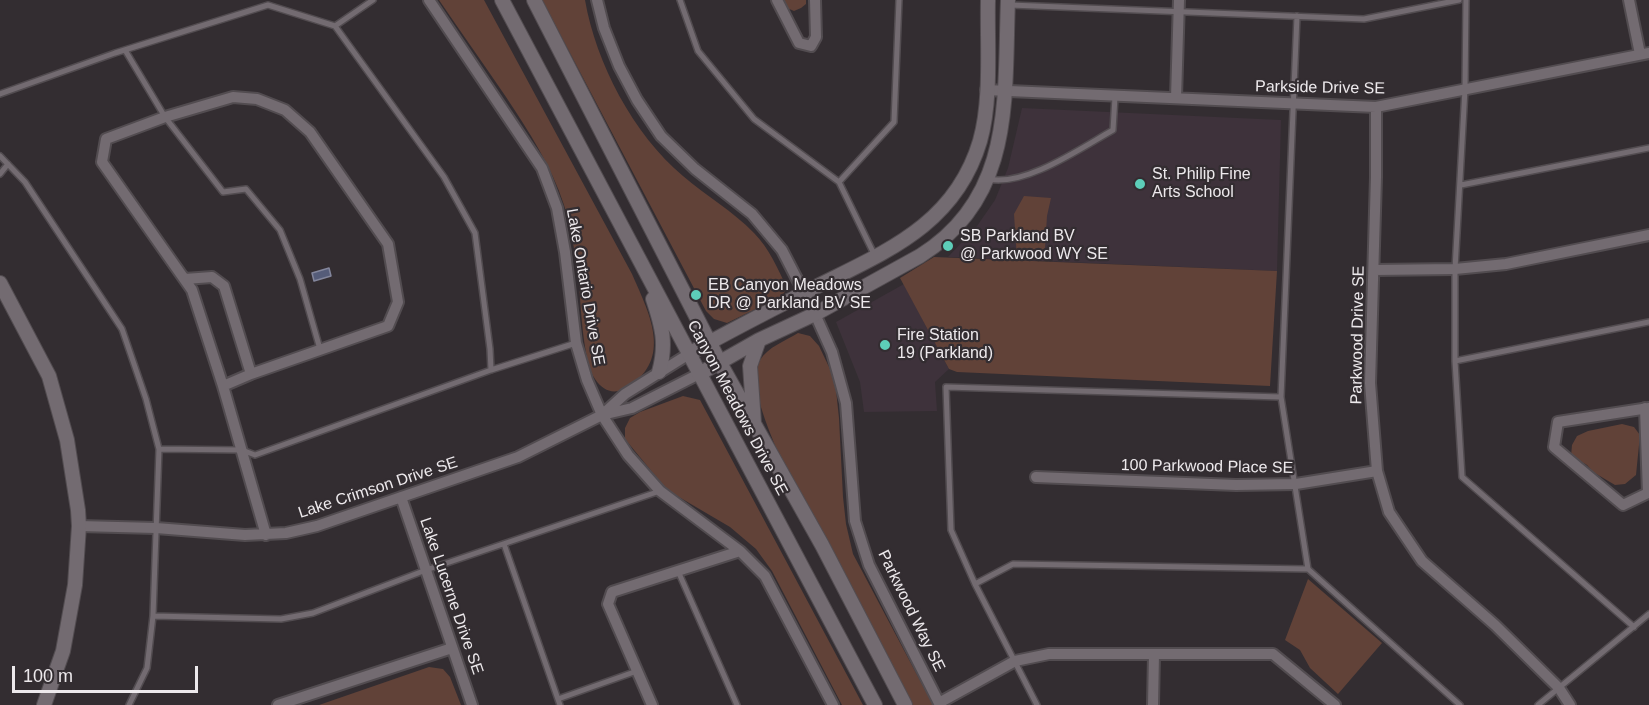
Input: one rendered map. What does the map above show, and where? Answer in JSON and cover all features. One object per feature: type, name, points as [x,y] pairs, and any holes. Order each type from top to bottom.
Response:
[{"type":"main road","name":"Canyon Meadows Drive SE","points":[[502,0],[875,705]]},
{"type":"main road","name":"Canyon Meadows Drive SE","points":[[534,0],[720,363],[822,545],[905,705]]},
{"type":"main road","points":[[689,354],[919,231],[955,194],[980,141],[986,90],[988,0]]},
{"type":"main road","points":[[699,374],[759,340],[815,314],[936,246],[964,219],[988,179],[1001,137],[1008,3]]},
{"type":"main road","points":[[968,168],[988,179]]},
{"type":"main road","points":[[643,265],[661,323],[664,349],[659,372]]},
{"type":"main road","points":[[0,283],[49,376],[66,440],[79,526],[75,585],[63,651],[44,705]]},
{"type":"main road","points":[[754,425],[750,366],[759,340]]},
{"type":"street","name":"Lake Ontario Drive SE","points":[[429,0],[542,168],[557,208],[576,343],[586,380],[602,415],[628,455],[660,491],[740,551],[765,576],[833,705]]},
{"type":"street","name":"Parkwood Way SE","points":[[597,0],[604,28],[619,66],[637,100],[661,136],[695,169],[752,214],[782,250],[815,314],[832,352],[846,403],[855,521],[869,565],[940,704]]},
{"type":"street","points":[[777,0],[800,43],[811,46],[816,38],[815,0]]},
{"type":"street","points":[[1629,0],[1645,53]]},
{"type":"street","points":[[1176,98],[1178,5]]},
{"type":"street","name":"Parkside Drive SE","points":[[986,90],[1376,107],[1645,53]]},
{"type":"street","points":[[224,386],[388,326],[398,302],[388,244],[310,132],[285,110],[257,99],[233,97],[165,117],[106,139],[102,162],[192,290],[224,386],[266,535]]},
{"type":"street","name":"Parkwood Drive SE","points":[[1376,107],[1370,383],[1377,471],[1389,512],[1422,561],[1495,625],[1559,688],[1570,705]]},
{"type":"street","points":[[1374,270],[1455,269],[1506,264],[1649,235]]},
{"type":"street","points":[[185,279],[212,277],[224,286],[252,374]]},
{"type":"street","name":"Lake Crimson Drive SE","points":[[602,415],[624,394],[689,354]]},
{"type":"street","name":"Lake Crimson Drive SE","points":[[79,526],[266,535],[317,526],[518,457],[602,415],[632,408],[699,374]]},
{"type":"street","points":[[1647,408],[1648,494],[1623,505],[1554,447],[1558,422],[1647,408]]},
{"type":"street","name":"100 Parkwood Place SE","points":[[1036,477],[1236,485],[1296,484],[1377,471]]},
{"type":"street","name":"Lake Lucerne Drive SE","points":[[401,497],[472,705]]},
{"type":"street","points":[[652,705],[608,604],[612,592],[740,551]]},
{"type":"street","points":[[278,705],[304,702],[452,648]]},
{"type":"street","points":[[940,704],[1015,661],[1048,654],[1273,654],[1335,705]]},
{"type":"street","points":[[1153,705],[1154,654]]},
{"type":"lane","points":[[335,26],[373,0]]},
{"type":"lane","points":[[680,0],[698,51],[754,119],[839,182],[876,256]]},
{"type":"lane","points":[[839,182],[894,122],[899,0]]},
{"type":"lane","points":[[1092,9],[1093,0]]},
{"type":"lane","points":[[1008,3],[1092,9],[1178,5],[1297,16],[1364,19],[1459,0]]},
{"type":"lane","points":[[1466,0],[1466,89],[1455,269],[1455,361],[1462,477],[1634,627]]},
{"type":"lane","points":[[0,94],[125,50],[268,4],[335,26],[444,177],[475,233],[491,370]]},
{"type":"lane","points":[[1297,16],[1281,397],[1308,569],[1460,705]]},
{"type":"lane","points":[[125,50],[165,117],[223,192],[246,189],[280,230],[300,279],[320,350]]},
{"type":"lane","points":[[988,179],[996,181],[1030,176],[1113,130],[1115,97]]},
{"type":"lane","points":[[1461,185],[1649,148]]},
{"type":"lane","points":[[0,156],[25,182],[122,329],[146,399],[159,449],[153,616],[147,668],[129,705]]},
{"type":"lane","points":[[0,174],[8,164]]},
{"type":"lane","points":[[1455,361],[1649,322]]},
{"type":"lane","points":[[159,449],[242,450],[255,455],[491,370],[576,343]]},
{"type":"lane","points":[[1038,705],[975,584],[951,530],[946,387],[1281,397]]},
{"type":"lane","points":[[153,616],[281,620],[313,612],[426,570],[660,491]]},
{"type":"lane","points":[[504,544],[559,702],[637,671]]},
{"type":"lane","points":[[975,584],[1013,564],[1308,569]]},
{"type":"lane","points":[[678,571],[737,705]]},
{"type":"lane","points":[[1538,705],[1649,614]]},
{"type":"shaded area","points":[[439,0],[484,0],[632,274],[649,317],[654,346],[651,360],[644,372],[627,388],[617,391],[607,390],[599,384],[591,371],[585,348],[578,275],[571,235],[564,205],[553,176],[523,123]]},
{"type":"shaded area","points":[[542,0],[585,0],[598,48],[619,96],[633,118],[665,159],[683,176],[746,225],[759,239],[773,259],[787,288],[782,296],[727,323],[714,319],[706,311]]},
{"type":"shaded area","points":[[784,0],[806,0],[806,4],[794,11],[787,8]]},
{"type":"shaded area","name":"St. Philip Fine Arts School","points":[[1022,108],[1281,120],[1277,271],[948,257],[977,226],[995,200],[1008,168]]},
{"type":"shaded area","points":[[1024,196],[1051,198],[1047,216],[1045,248],[1035,258],[1017,259],[1014,214]]},
{"type":"shaded area","points":[[934,257],[1277,271],[1270,386],[957,372],[949,369],[900,278]]},
{"type":"shaded area","points":[[904,284],[949,369],[935,382],[937,411],[864,412],[860,382],[836,322]]},
{"type":"shaded area","points":[[798,333],[810,336],[819,346],[830,369],[836,390],[843,497],[853,554],[933,705],[911,705],[778,453],[765,419],[757,393],[756,369],[767,351]]},
{"type":"shaded area","points":[[683,396],[700,400],[863,705],[842,705],[772,571],[756,549],[730,527],[667,490],[625,439],[625,428],[630,418]]},
{"type":"shaded area","points":[[1622,424],[1634,427],[1640,435],[1636,475],[1625,484],[1615,485],[1571,456],[1572,445],[1577,436],[1588,431]]},
{"type":"shaded area","points":[[1308,579],[1382,643],[1338,694],[1310,668],[1300,650],[1285,640]]},
{"type":"shaded area","points":[[429,667],[443,669],[450,677],[461,705],[319,705]]},
{"type":"water","points":[[329,268],[331,276],[314,281],[312,273]]},
{"type":"place","name":"St. Philip Fine Arts School","points":[[1140,184]]},
{"type":"place","name":"SB Parkland BV @ Parkwood WY SE","points":[[948,246]]},
{"type":"place","name":"EB Canyon Meadows DR @ Parkland BV SE","points":[[696,295]]},
{"type":"place","name":"Fire Station 19 (Parkland)","points":[[885,345]]}]
